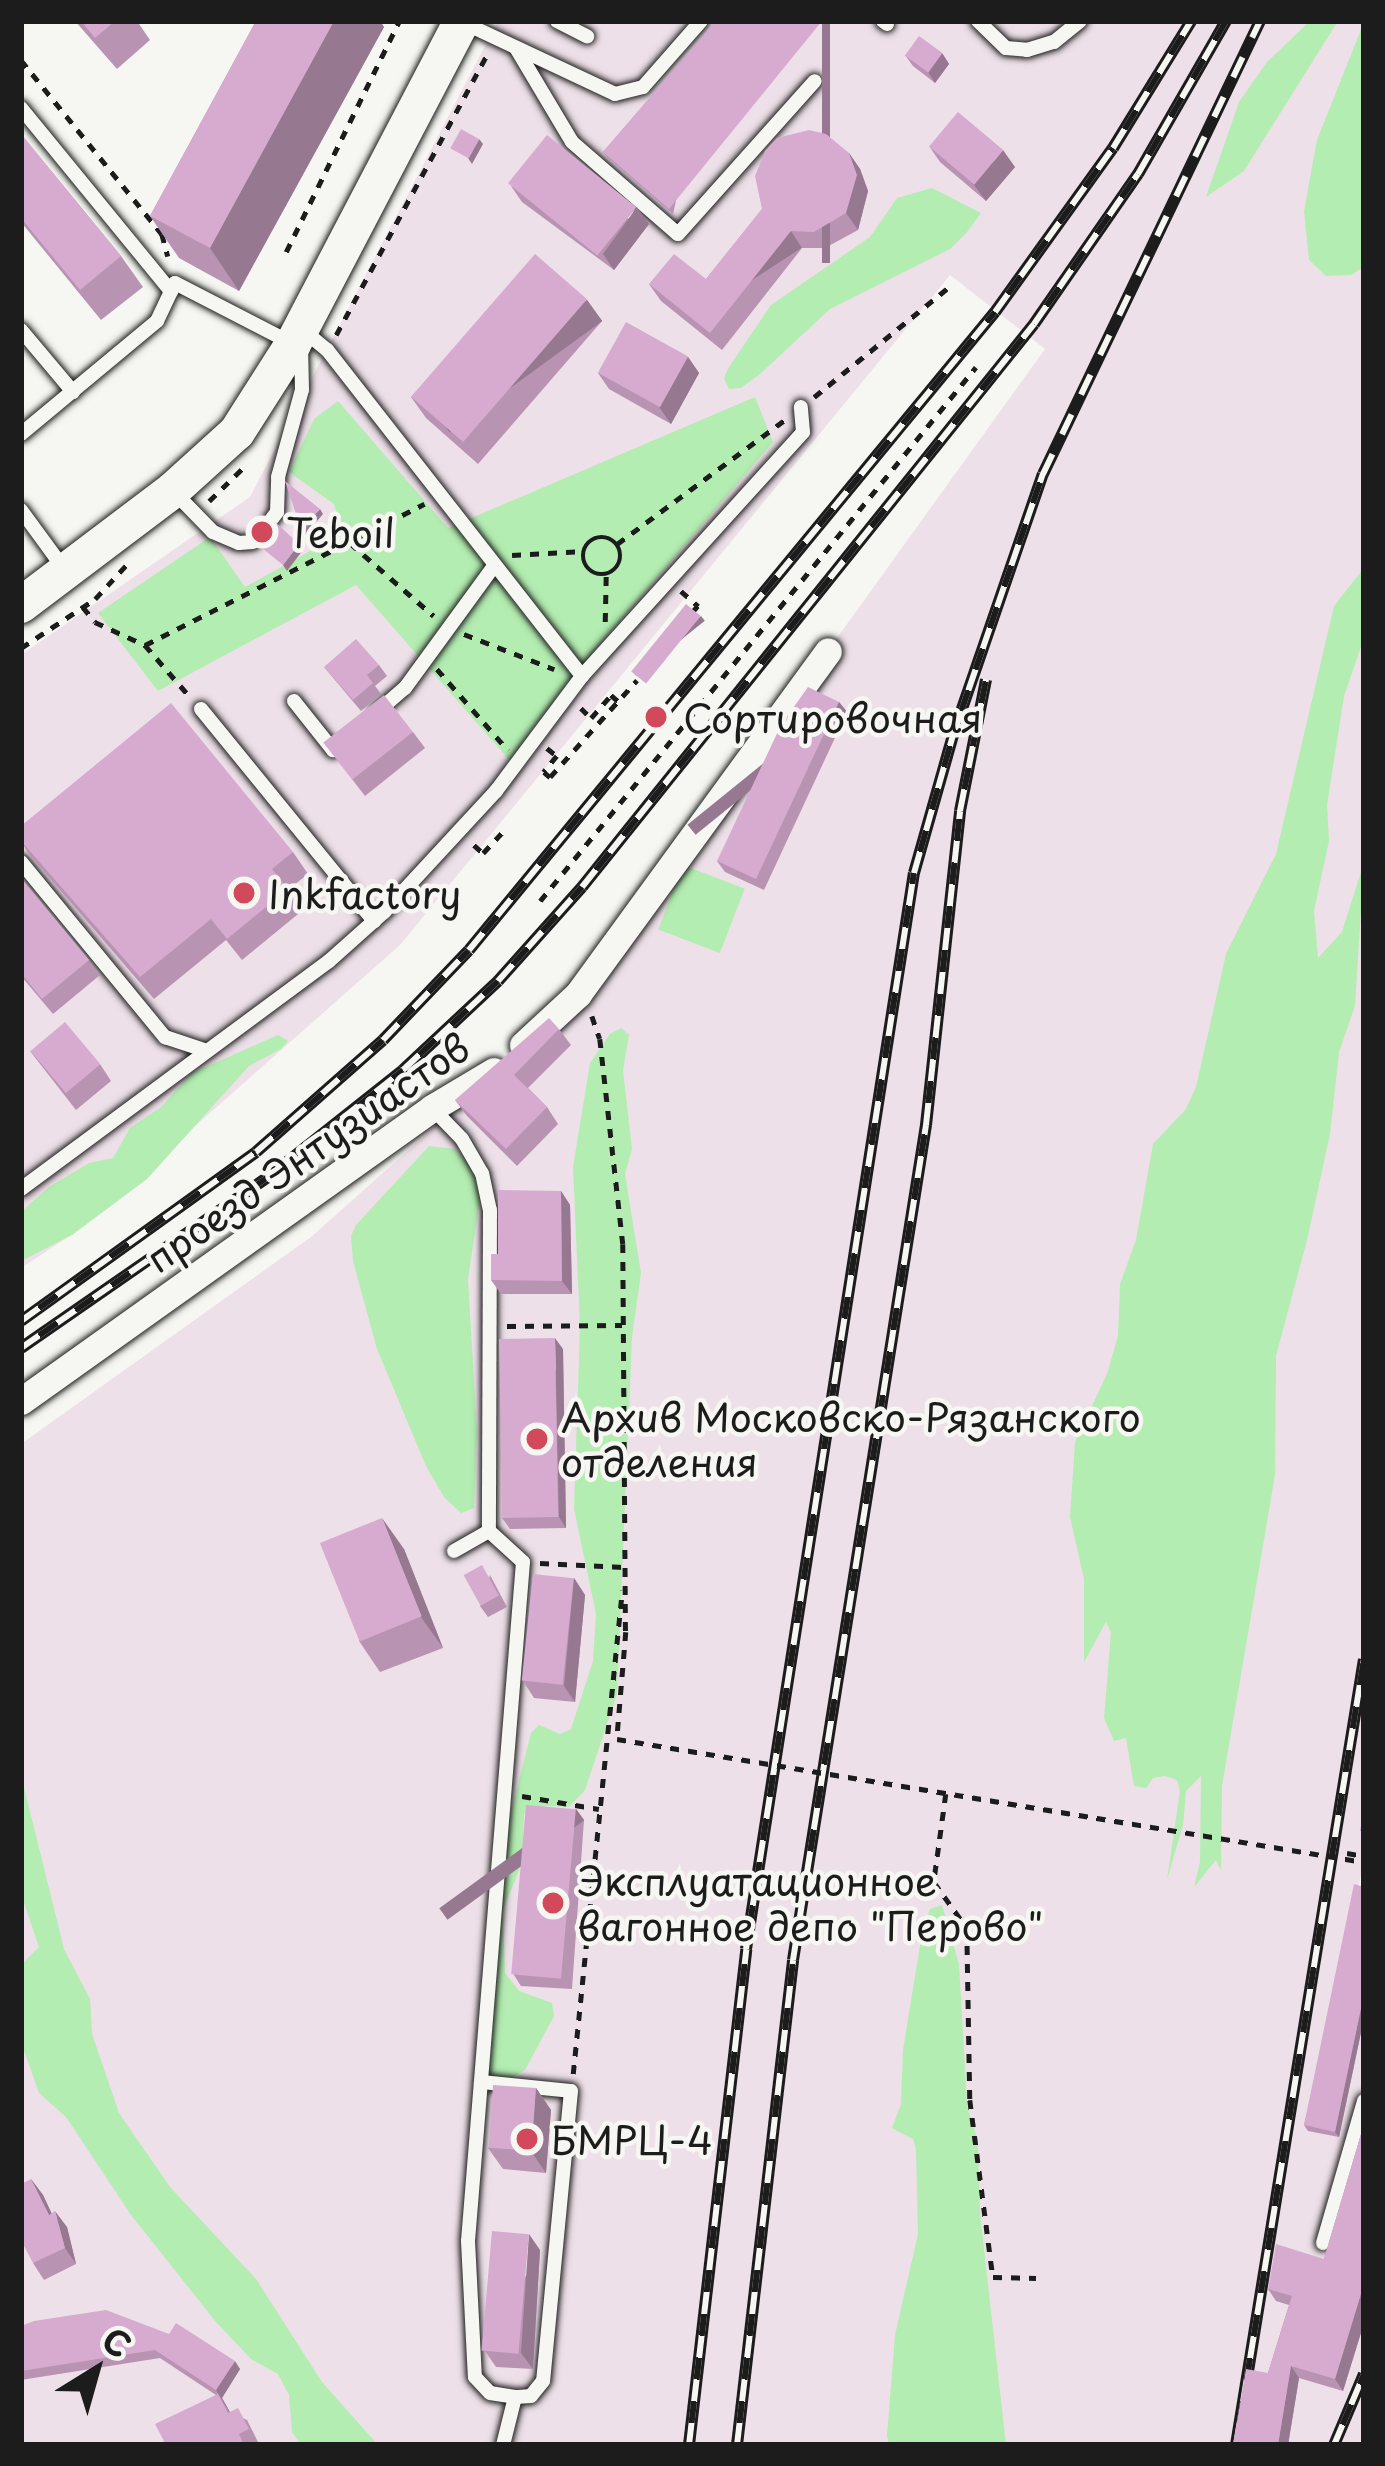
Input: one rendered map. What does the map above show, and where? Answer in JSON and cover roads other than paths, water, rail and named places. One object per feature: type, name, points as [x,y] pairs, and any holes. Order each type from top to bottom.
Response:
[{"type":"street","points":[[21,605],[173,490],[237,432],[297,336],[462,21]]},
{"type":"street","name":"проезд Энтузиастов","points":[[21,1401],[432,1108],[482,1083],[578,994],[828,651]]},
{"type":"lane","points":[[462,21],[615,94],[643,87],[701,21]]},
{"type":"lane","points":[[557,21],[587,36]]},
{"type":"lane","points":[[978,21],[1006,49],[1027,50],[1054,42],[1080,21]]},
{"type":"lane","points":[[516,49],[572,142],[678,234],[815,80]]},
{"type":"lane","points":[[21,108],[173,287],[327,350],[582,676]]},
{"type":"lane","points":[[21,434],[158,321],[173,287]]},
{"type":"lane","points":[[21,330],[74,392]]},
{"type":"lane","points":[[271,520],[277,512],[278,477],[302,390],[297,336]]},
{"type":"lane","points":[[21,1189],[374,921],[439,858],[582,676],[803,432],[801,407]]},
{"type":"lane","points":[[173,490],[213,532],[253,542]]},
{"type":"lane","points":[[21,510],[66,572]]},
{"type":"lane","points":[[369,719],[405,688],[490,561]]},
{"type":"lane","points":[[294,700],[333,750],[351,734]]},
{"type":"lane","points":[[201,709],[374,921]]},
{"type":"lane","points":[[21,862],[165,1037],[207,1051]]},
{"type":"lane","points":[[432,1108],[462,1139],[482,1173],[490,1210],[489,1531],[523,1562],[468,2241],[476,2377],[490,2393],[531,2396],[543,2381],[571,2091],[481,2082]]},
{"type":"lane","points":[[454,1551],[489,1531]]},
{"type":"lane","points":[[1324,2243],[1364,2101]]},
{"type":"lane","points":[[503,2445],[514,2397]]},
{"type":"railway","points":[[21,1321],[256,1152],[383,1040],[469,950],[995,312],[1113,148],[1191,21]]},
{"type":"railway","points":[[21,1348],[272,1174],[403,1070],[498,981],[582,887],[1034,324],[1138,174],[1226,21]]},
{"type":"railway","points":[[689,2445],[746,1949],[914,873],[954,732],[1043,474],[1260,21]]},
{"type":"railway","points":[[737,2445],[793,1960],[926,1125],[960,811],[986,680]]},
{"type":"railway","points":[[1236,2445],[1364,1659]]},
{"type":"railway","points":[[1334,2445],[1364,2374]]},
{"type":"place","name":"Teboil","points":[[262,532]]},
{"type":"place","name":"Сортировочная","points":[[656,717]]},
{"type":"place","name":"Inkfactory","points":[[244,893]]},
{"type":"place","name":"Архив Московско-Рязанского отделения","points":[[537,1439]]},
{"type":"place","name":"Эксплуатационное вагонное депо \"Перово\"","points":[[553,1903]]},
{"type":"place","name":"БМРЦ-4","points":[[527,2139]]}]
